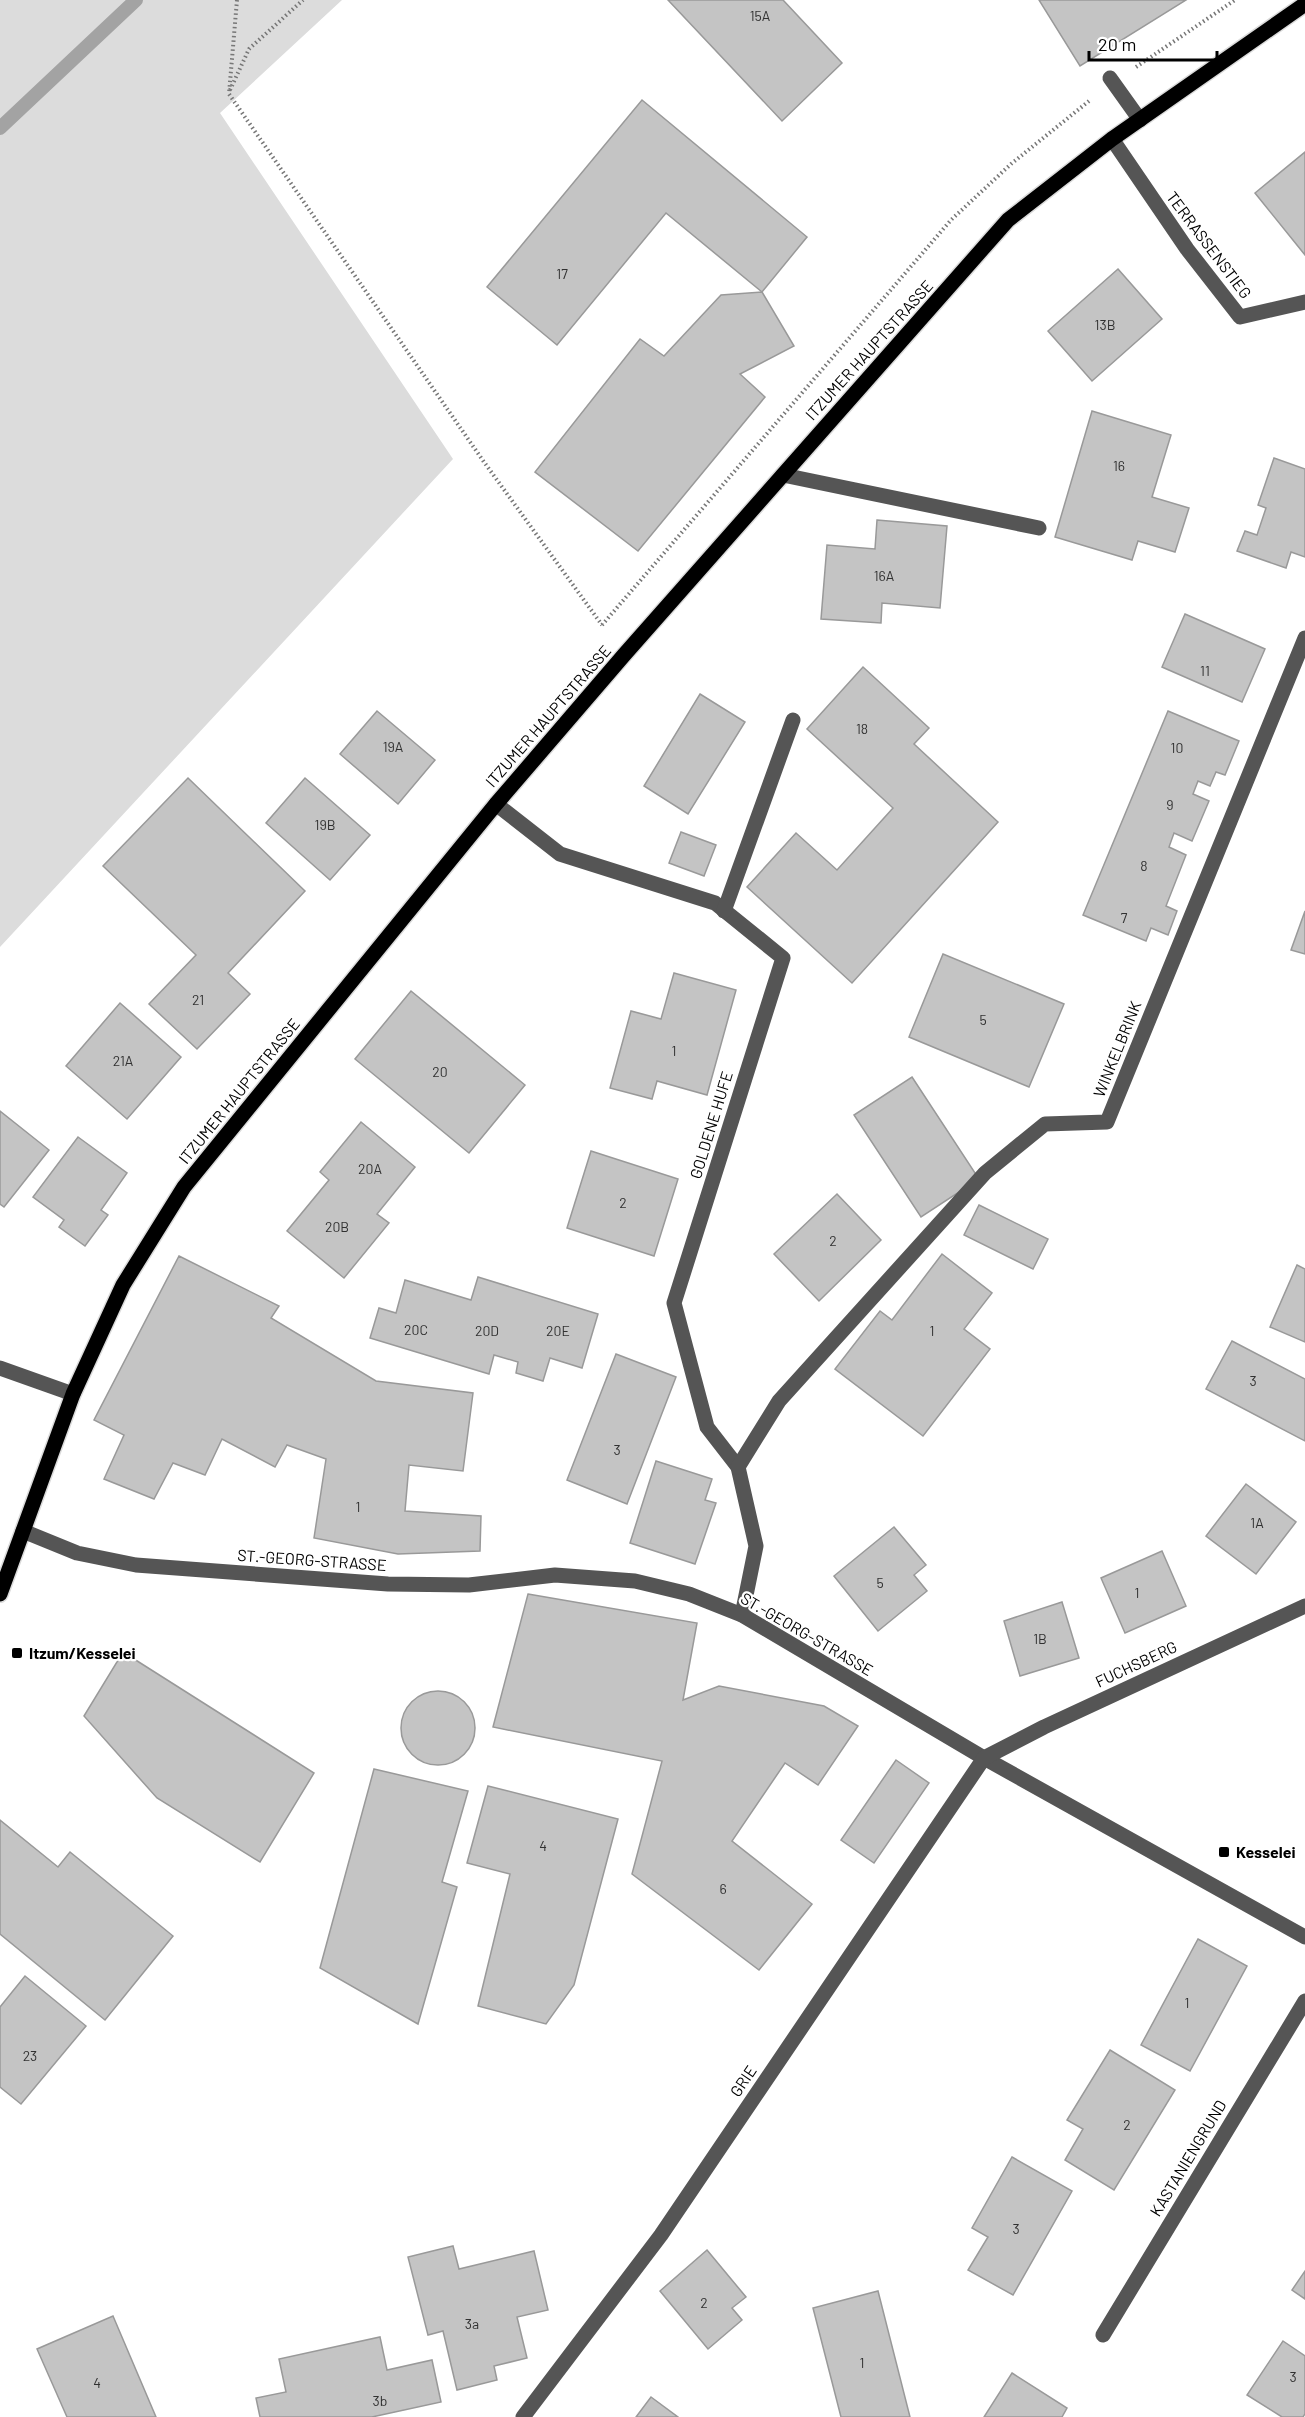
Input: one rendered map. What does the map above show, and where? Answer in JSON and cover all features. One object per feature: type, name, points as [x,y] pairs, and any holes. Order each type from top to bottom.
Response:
[{"type":"main road","name":"ITZUMER HAUPTSTRASSE","points":[[0,1594],[73,1394],[123,1286],[184,1187],[496,804],[624,655],[1008,220],[1112,139],[1305,4]]},
{"type":"street","points":[[1110,78],[1140,120]]},
{"type":"street","name":"TERRASSENSTIEG","points":[[1112,139],[1187,249],[1240,316],[1305,302]]},
{"type":"street","points":[[783,475],[1039,528]]},
{"type":"street","name":"WINKELBRINK","points":[[738,1467],[779,1401],[986,1173],[1045,1124],[1107,1122],[1305,638]]},
{"type":"street","points":[[724,911],[794,720]]},
{"type":"street","name":"GOLDENE HUFE","points":[[496,804],[560,854],[715,903],[783,958],[674,1304],[706,1427],[738,1467],[756,1546],[742,1615]]},
{"type":"street","points":[[0,1368],[73,1394]]},
{"type":"street","name":"ST.-GEORG-STRASSE","points":[[23,1531],[77,1553],[147,1566],[388,1584],[469,1585],[555,1575],[635,1581],[689,1594],[742,1615],[984,1758],[1305,1937]]},
{"type":"street","name":"FUCHSBERG","points":[[984,1758],[1044,1727],[1305,1606]]},
{"type":"street","name":"GRIE","points":[[523,2417],[661,2235],[984,1758]]},
{"type":"street","name":"KASTANIENGRUND","points":[[1102,2335],[1305,2001]]},
{"type":"path","points":[[237,0],[229,94],[484,462],[624,655]]},
{"type":"path","points":[[229,94],[249,49],[303,0]]},
{"type":"shaded area","points":[[0,0],[342,0],[220,113],[453,459],[0,947]]},
{"type":"building","points":[[668,0],[783,0],[842,63],[782,121]]},
{"type":"building","points":[[1039,0],[1186,0],[1080,66]]},
{"type":"building","points":[[642,100],[807,237],[762,292],[666,213],[557,345],[487,287]]},
{"type":"building","points":[[1305,152],[1305,255],[1255,193]]},
{"type":"building","points":[[1118,269],[1162,319],[1092,381],[1048,331]]},
{"type":"building","points":[[762,292],[794,346],[740,374],[765,397],[638,551],[535,472],[640,339],[664,356],[721,295]]},
{"type":"building","points":[[1092,411],[1171,435],[1152,497],[1189,508],[1175,552],[1138,541],[1132,560],[1055,537]]},
{"type":"building","points":[[1274,458],[1305,469],[1305,557],[1291,552],[1286,568],[1237,551],[1245,531],[1257,535],[1266,508],[1258,505]]},
{"type":"building","points":[[877,520],[947,526],[940,608],[882,603],[881,623],[821,619],[827,545],[875,549]]},
{"type":"building","points":[[1185,614],[1265,649],[1242,702],[1162,667]]},
{"type":"building","points":[[863,667],[929,728],[914,744],[998,822],[852,983],[747,887],[796,833],[837,870],[893,808],[807,729]]},
{"type":"building","points":[[700,694],[745,722],[688,814],[644,786]]},
{"type":"building","points":[[377,711],[435,760],[398,804],[340,754]]},
{"type":"building","points":[[1168,711],[1239,741],[1225,775],[1216,772],[1210,786],[1198,781],[1193,794],[1209,801],[1192,841],[1174,833],[1169,847],[1186,855],[1166,906],[1177,911],[1168,935],[1151,928],[1146,941],[1083,915]]},
{"type":"building","points":[[188,778],[305,891],[228,973],[250,994],[197,1049],[149,1004],[196,955],[103,866]]},
{"type":"building","points":[[305,778],[370,835],[330,880],[266,823]]},
{"type":"building","points":[[681,832],[716,845],[704,876],[669,863]]},
{"type":"building","points":[[1305,911],[1305,954],[1291,950]]},
{"type":"building","points":[[943,954],[1064,1004],[1029,1087],[909,1037]]},
{"type":"building","points":[[674,973],[736,990],[707,1095],[657,1081],[652,1099],[610,1088],[631,1011],[661,1019]]},
{"type":"building","points":[[411,991],[525,1085],[469,1153],[355,1059]]},
{"type":"building","points":[[120,1003],[181,1057],[127,1119],[66,1066]]},
{"type":"building","points":[[912,1077],[979,1179],[921,1217],[854,1115]]},
{"type":"building","points":[[0,1111],[49,1150],[4,1207],[0,1204]]},
{"type":"building","points":[[361,1122],[415,1167],[377,1214],[389,1223],[344,1278],[287,1231],[329,1180],[320,1172]]},
{"type":"building","points":[[78,1137],[127,1173],[101,1210],[108,1215],[85,1246],[59,1227],[64,1220],[33,1197]]},
{"type":"building","points":[[591,1151],[678,1179],[654,1256],[567,1228]]},
{"type":"building","points":[[837,1194],[881,1240],[819,1301],[774,1254]]},
{"type":"building","points":[[979,1205],[1048,1239],[1033,1269],[964,1235]]},
{"type":"building","points":[[942,1254],[992,1293],[964,1329],[990,1349],[923,1436],[835,1369],[880,1311],[892,1320]]},
{"type":"building","points":[[179,1256],[279,1306],[271,1318],[376,1381],[473,1393],[463,1471],[409,1465],[405,1511],[481,1516],[480,1551],[398,1554],[314,1538],[326,1459],[287,1445],[275,1467],[222,1439],[205,1475],[173,1463],[154,1499],[104,1479],[124,1435],[94,1420]]},
{"type":"building","points":[[1297,1265],[1305,1269],[1305,1342],[1270,1327]]},
{"type":"building","points":[[478,1277],[598,1314],[582,1368],[550,1358],[543,1381],[516,1373],[518,1362],[494,1355],[489,1374],[370,1338],[379,1308],[396,1313],[405,1280],[471,1300]]},
{"type":"building","points":[[1232,1341],[1305,1379],[1305,1441],[1206,1389]]},
{"type":"building","points":[[616,1354],[676,1377],[627,1504],[567,1480]]},
{"type":"building","points":[[656,1461],[712,1479],[705,1500],[716,1503],[695,1564],[630,1543]]},
{"type":"building","points":[[1246,1484],[1296,1522],[1256,1574],[1206,1536]]},
{"type":"building","points":[[894,1527],[926,1565],[914,1575],[927,1591],[878,1631],[834,1576]]},
{"type":"building","points":[[1162,1551],[1186,1606],[1125,1633],[1101,1578]]},
{"type":"building","points":[[528,1594],[697,1623],[683,1700],[719,1686],[824,1706],[858,1726],[818,1785],[785,1763],[732,1841],[812,1904],[759,1970],[632,1874],[662,1761],[493,1727]]},
{"type":"building","points":[[1062,1602],[1079,1658],[1020,1676],[1004,1621]]},
{"type":"building","points":[[123,1652],[314,1773],[260,1862],[157,1798],[84,1716]]},
{"type":"building","points":[[438,1691],[452,1694],[464,1702],[472,1714],[475,1728],[472,1742],[464,1754],[452,1762],[438,1765],[424,1762],[412,1754],[404,1742],[401,1728],[404,1714],[412,1702],[424,1694]]},
{"type":"building","points":[[896,1760],[929,1783],[874,1863],[841,1840]]},
{"type":"building","points":[[374,1769],[468,1791],[442,1882],[457,1887],[418,2024],[320,1968]]},
{"type":"building","points":[[488,1786],[618,1819],[574,1985],[546,2024],[478,2006],[510,1874],[467,1863]]},
{"type":"building","points":[[0,1820],[58,1867],[70,1852],[173,1936],[105,2020],[0,1934]]},
{"type":"building","points":[[1198,1939],[1247,1966],[1190,2071],[1141,2045]]},
{"type":"building","points":[[25,1976],[86,2026],[21,2104],[0,2087],[0,2007]]},
{"type":"building","points":[[1110,2050],[1175,2090],[1114,2190],[1065,2160],[1083,2129],[1067,2120]]},
{"type":"building","points":[[1012,2157],[1072,2191],[1013,2295],[968,2270],[988,2237],[972,2228]]},
{"type":"building","points":[[453,2246],[459,2269],[534,2251],[548,2310],[517,2317],[527,2358],[494,2366],[497,2380],[457,2390],[443,2331],[428,2335],[408,2257]]},
{"type":"building","points":[[707,2250],[746,2297],[732,2308],[742,2320],[708,2349],[660,2291]]},
{"type":"building","points":[[1305,2271],[1305,2299],[1292,2290]]},
{"type":"building","points":[[878,2291],[910,2417],[841,2417],[813,2308]]},
{"type":"building","points":[[113,2316],[156,2417],[67,2417],[37,2349]]},
{"type":"building","points":[[380,2337],[387,2370],[432,2360],[441,2402],[372,2417],[260,2417],[256,2398],[286,2392],[279,2359]]},
{"type":"building","points":[[1283,2341],[1305,2356],[1305,2414],[1303,2417],[1282,2417],[1247,2395]]},
{"type":"building","points":[[1012,2373],[1067,2408],[1062,2417],[984,2417]]},
{"type":"building","points":[[651,2397],[678,2417],[636,2417]]},
{"type":"waterway","points":[[0,128],[136,0]]},
{"type":"place","name":"Itzum/Kesselei","points":[[17,1653]]},
{"type":"place","name":"Kesselei","points":[[1224,1852]]}]
